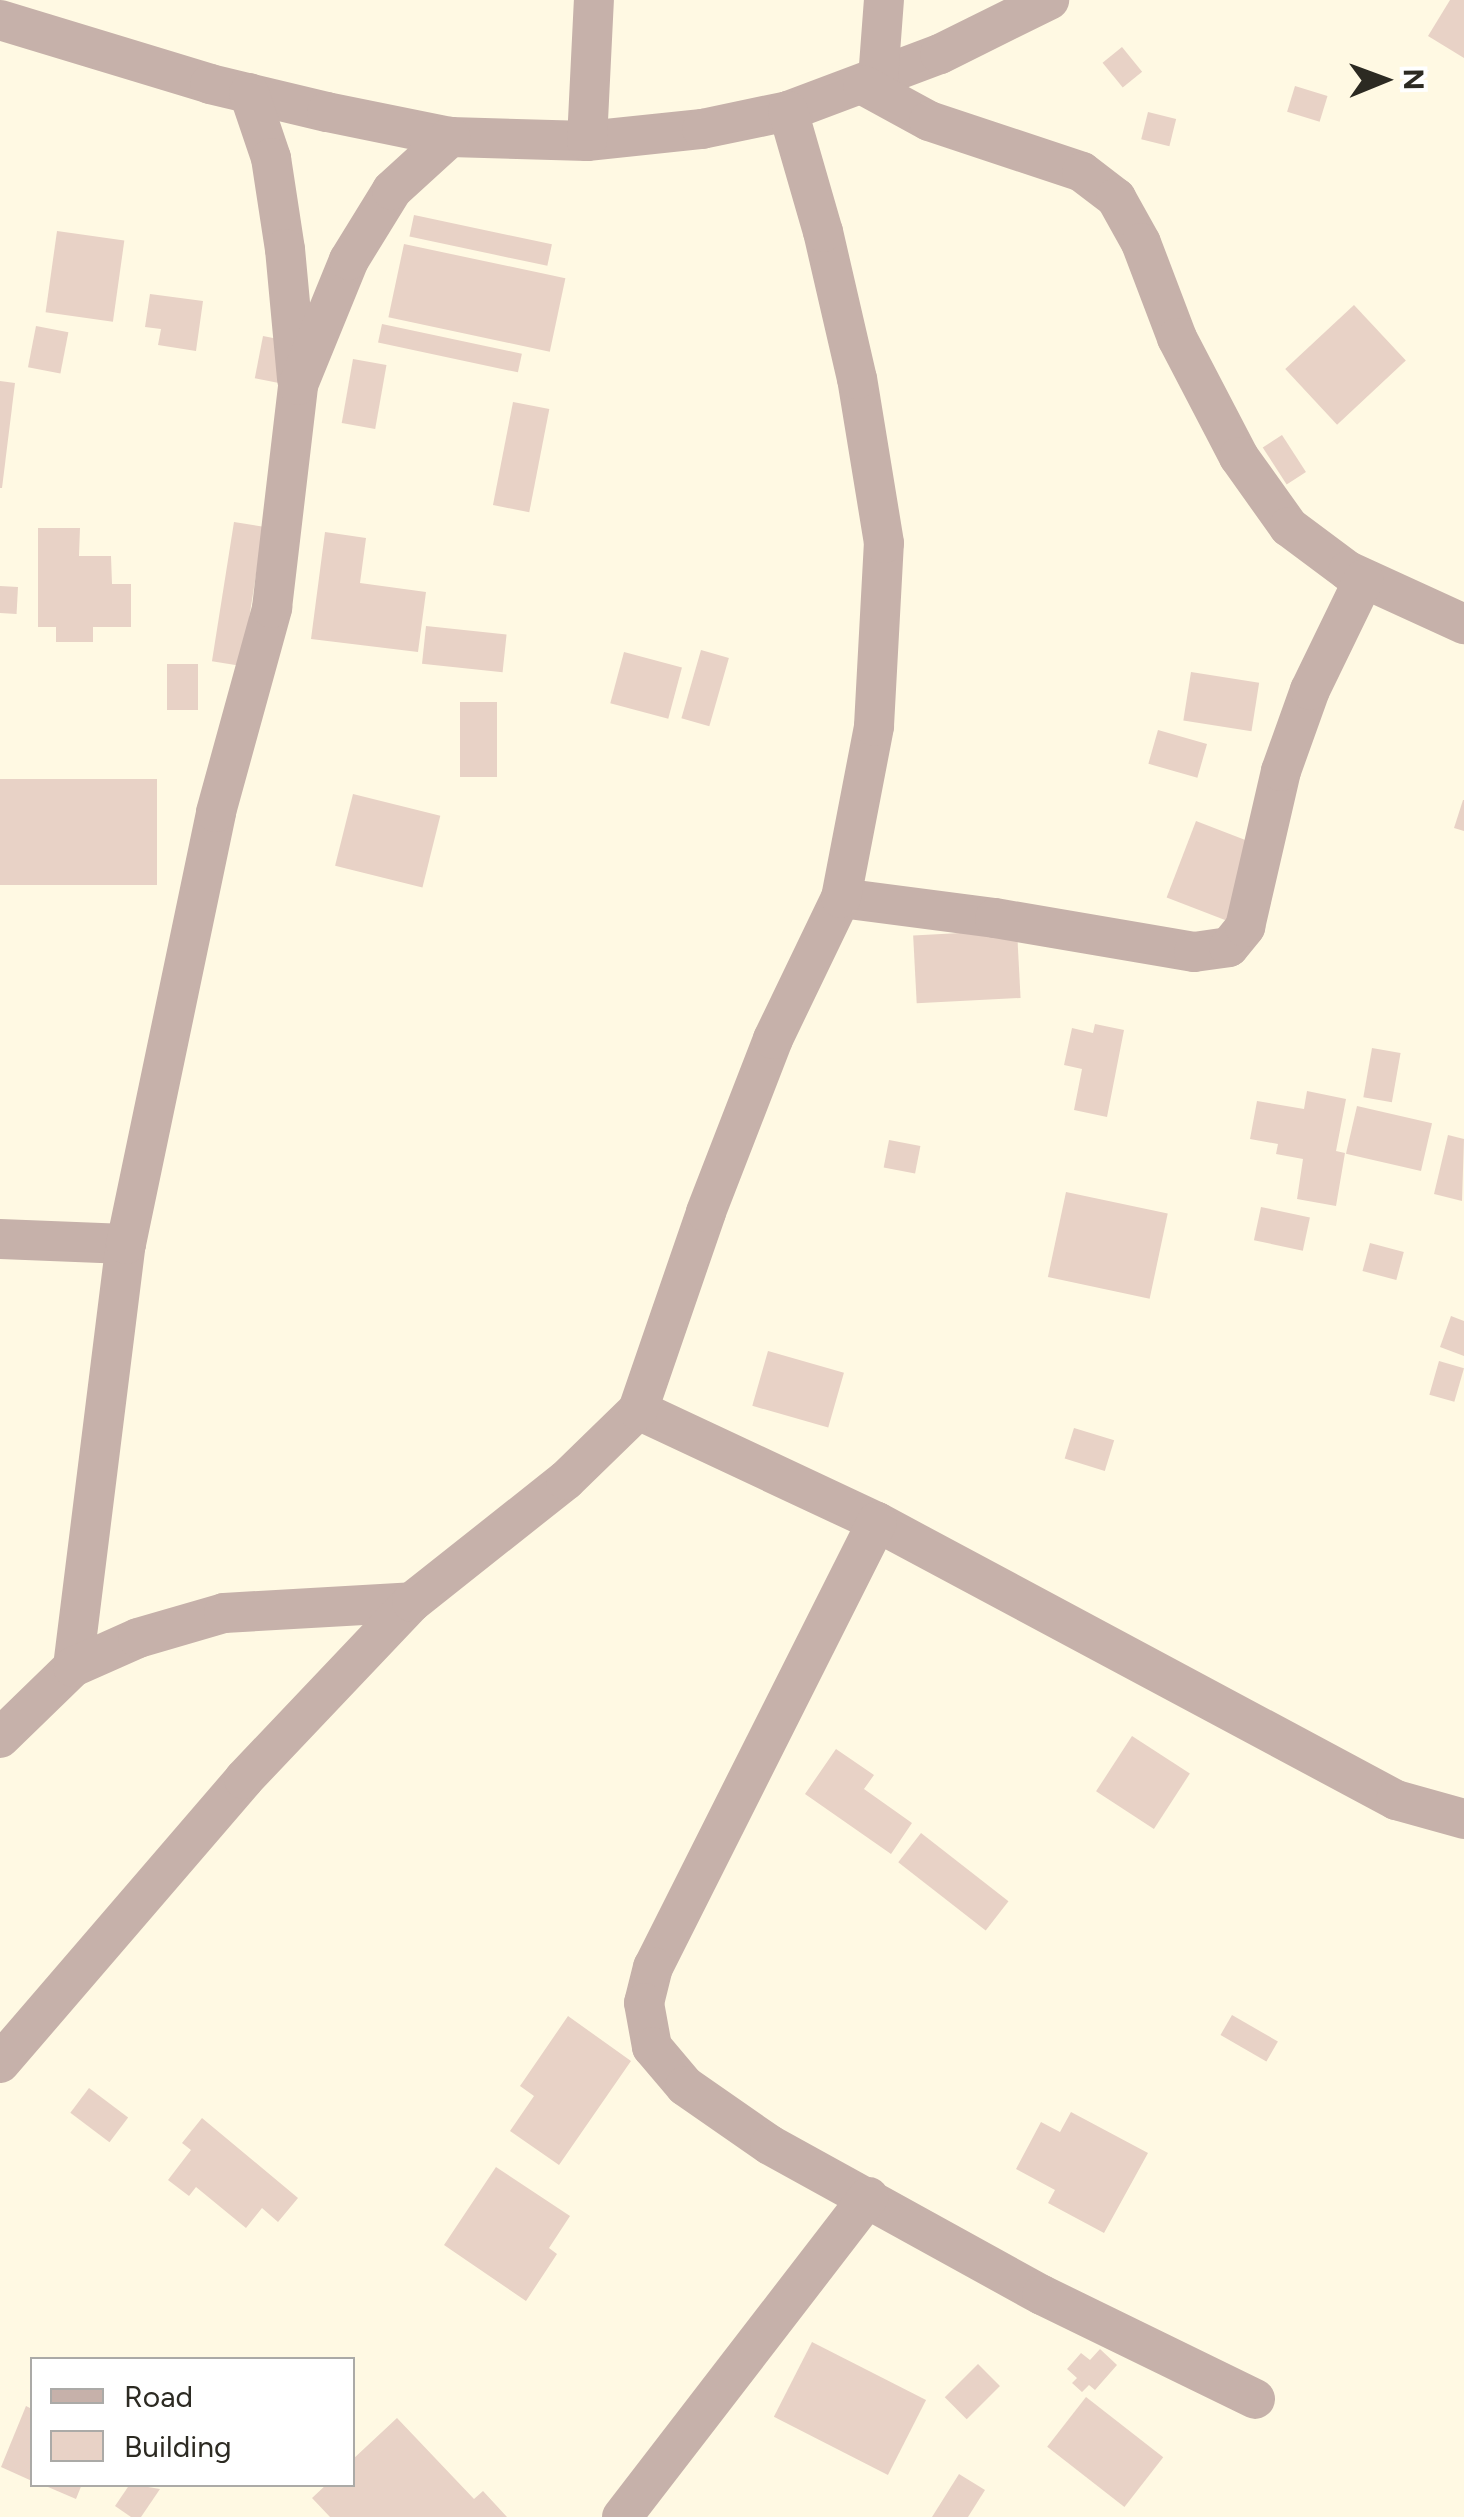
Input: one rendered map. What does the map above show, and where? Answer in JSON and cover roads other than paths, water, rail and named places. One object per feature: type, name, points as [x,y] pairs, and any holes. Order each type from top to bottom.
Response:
[{"type":"street","points":[[587,141],[594,0]]},
{"type":"street","points":[[870,82],[884,0]]},
{"type":"street","points":[[0,20],[249,93],[450,137],[587,141],[702,129],[788,111],[870,82],[1049,0]]},
{"type":"street","points":[[870,82],[928,121],[1082,172],[1116,198],[1141,243],[1176,338],[1239,458],[1289,527],[1364,579],[1464,624]]},
{"type":"street","points":[[73,1667],[126,1244],[216,812],[272,608],[298,385],[285,249],[271,158],[249,93]]},
{"type":"street","points":[[0,2063],[244,1778],[412,1602],[566,1480],[638,1410],[706,1212],[772,1039],[842,898],[874,726],[884,543],[857,378],[824,232],[788,111]]},
{"type":"street","points":[[298,385],[349,260],[392,190],[450,137]]},
{"type":"street","points":[[842,898],[994,918],[1194,952],[1229,947],[1245,927],[1280,772],[1310,690],[1364,579]]},
{"type":"street","points":[[0,1238],[126,1244]]},
{"type":"street","points":[[638,1410],[877,1522],[1396,1800],[1464,1819]]},
{"type":"street","points":[[877,1522],[764,1752],[680,1906],[653,1967],[644,2004],[652,2047],[685,2086],[770,2145],[1042,2296],[1255,2400]]},
{"type":"street","points":[[0,1738],[73,1667],[138,1638],[224,1612],[412,1602]]},
{"type":"street","points":[[622,2517],[868,2197]]}]
